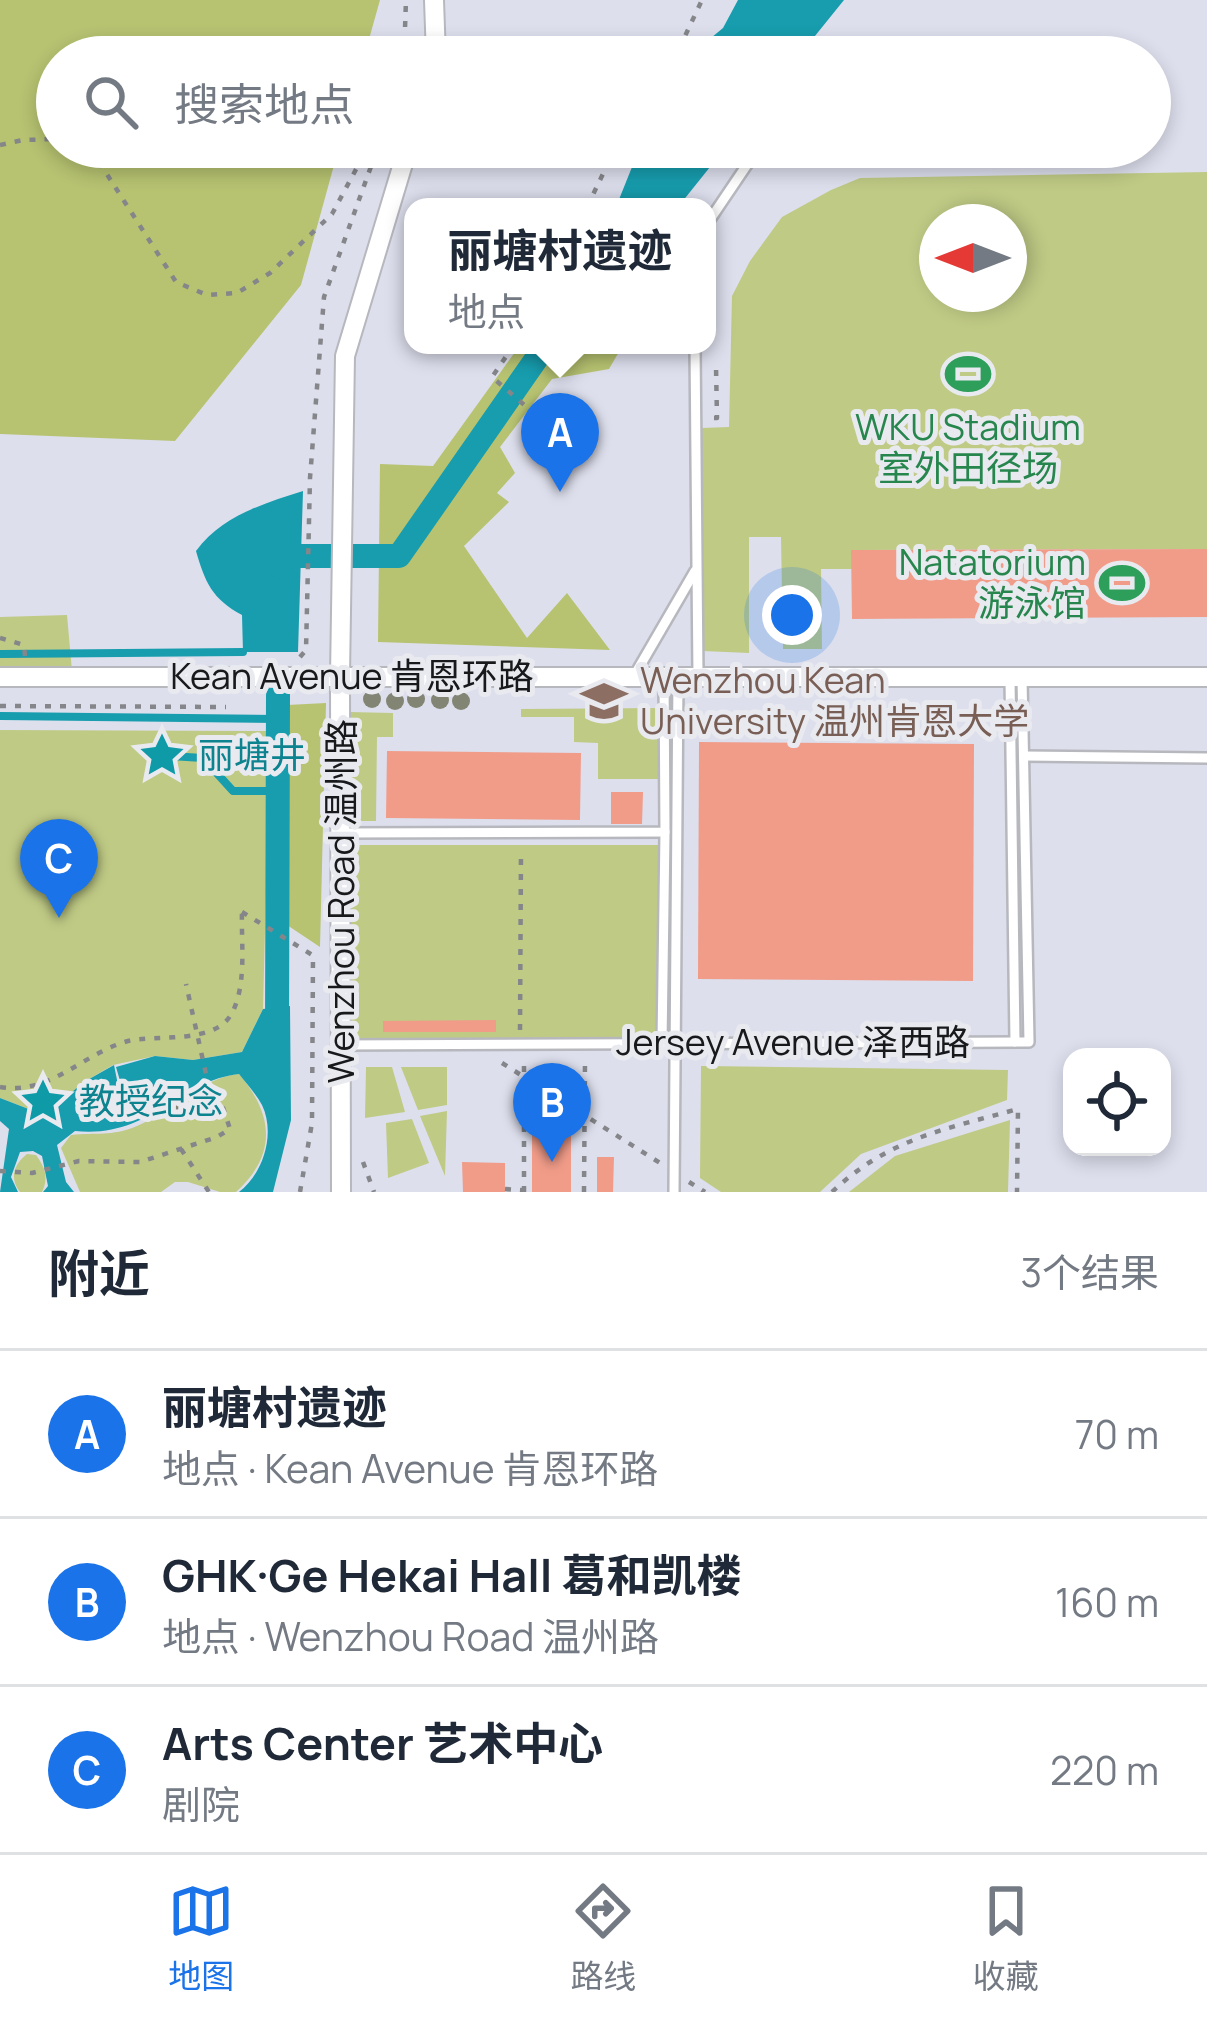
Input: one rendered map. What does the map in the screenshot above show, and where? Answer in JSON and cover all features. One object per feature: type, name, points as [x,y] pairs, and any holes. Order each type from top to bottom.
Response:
[{"type":"street","points":[[434,0],[435,36]]},
{"type":"street","name":"Wenzhou Road 温州路","points":[[341,1192],[345,356],[402,168]]},
{"type":"street","name":"Kean Avenue 肯恩环路","points":[[0,677],[1207,677]]},
{"type":"lane","points":[[716,211],[745,168]]},
{"type":"lane","points":[[662,1043],[665,832],[680,676],[697,567],[695,354]]},
{"type":"lane","points":[[634,676],[697,567]]},
{"type":"lane","points":[[674,1192],[680,676]]},
{"type":"lane","points":[[1016,678],[1024,756],[1207,758]]},
{"type":"lane","points":[[1015,1042],[1016,678]]},
{"type":"lane","name":"Jersey Avenue 泽西路","points":[[341,1045],[1029,1042],[1024,756]]},
{"type":"lane","points":[[340,832],[665,832]]},
{"type":"path","points":[[405,36],[406,0]]},
{"type":"path","points":[[685,36],[702,0]]},
{"type":"path","points":[[0,145],[36,140]]},
{"type":"path","points":[[103,168],[176,282],[207,295],[237,293],[270,273],[332,214],[357,168]]},
{"type":"path","points":[[591,198],[606,168]]},
{"type":"path","points":[[508,354],[492,377],[537,416]]},
{"type":"path","points":[[308,603],[310,504]]},
{"type":"path","points":[[0,638],[24,645]]},
{"type":"path","points":[[0,706],[226,706]]},
{"type":"path","points":[[505,1190],[528,1191],[521,832]]},
{"type":"path","points":[[1,1089],[32,1089],[108,1047],[149,1036],[200,1034],[230,1017],[241,984],[242,912],[328,964]]},
{"type":"path","points":[[300,1192],[312,1123],[313,955]]},
{"type":"path","points":[[0,1171],[14,1174],[64,1163],[140,1162],[230,1129],[218,1092],[210,1085],[186,984]]},
{"type":"path","points":[[472,1042],[705,1192]]},
{"type":"path","points":[[584,1192],[585,1042]]},
{"type":"path","points":[[832,1192],[856,1170],[902,1142],[1018,1108],[1017,1192]]},
{"type":"path","points":[[181,1149],[209,1190]]},
{"type":"shaded area","name":"Wenzhou Kean University 温州肯恩大学","points":[[0,0],[1207,0],[1207,1192],[0,1192]]},
{"type":"green space","points":[[0,0],[380,0],[370,36],[36,36],[36,168],[333,168],[301,285],[175,441],[0,434]]},
{"type":"green space","name":"WKU Stadium 室外田径场","points":[[1207,172],[1207,549],[852,550],[852,569],[821,569],[822,649],[783,649],[781,537],[749,537],[749,653],[703,651],[701,428],[729,427],[732,296],[782,217],[860,178]]},
{"type":"green space","points":[[514,354],[618,354],[609,369],[552,379],[500,447],[515,473],[497,493],[509,502],[464,546],[527,638],[567,593],[610,650],[378,642],[380,464],[433,466]]},
{"type":"green space","points":[[67,615],[72,671],[0,670],[0,617]]},
{"type":"green space","points":[[326,703],[320,947],[287,925],[287,705]]},
{"type":"green space","points":[[662,708],[662,779],[598,779],[598,743],[574,742],[574,717],[521,717],[521,709]]},
{"type":"green space","points":[[349,712],[393,713],[393,737],[377,737],[376,821],[348,821]]},
{"type":"green space","points":[[0,730],[270,731],[263,1009],[242,1052],[193,1060],[155,1056],[113,1065],[44,1115],[0,1098]]},
{"type":"green space","points":[[350,845],[662,845],[662,1043],[350,1043]]},
{"type":"green space","points":[[701,1066],[1008,1070],[1007,1100],[861,1154],[820,1192],[721,1192],[700,1178]]},
{"type":"green space","points":[[366,1067],[392,1067],[405,1112],[365,1118]]},
{"type":"green space","points":[[401,1067],[447,1067],[447,1105],[418,1110]]},
{"type":"green space","points":[[239,1074],[259,1104],[266,1134],[259,1163],[236,1192],[175,1182],[161,1192],[80,1192],[61,1148],[71,1135],[137,1126],[199,1088]]},
{"type":"green space","points":[[121,1084],[147,1087],[144,1099],[111,1118],[91,1118],[95,1100]]},
{"type":"green space","points":[[447,1111],[445,1175],[445,1176],[420,1116]]},
{"type":"green space","points":[[412,1119],[429,1163],[388,1178],[386,1123]]},
{"type":"green space","points":[[1010,1120],[1008,1192],[849,1192],[895,1156]]},
{"type":"green space","points":[[27,1154],[36,1155],[44,1168],[42,1192],[20,1192],[15,1182],[15,1171]]},
{"type":"water","points":[[738,0],[844,0],[815,36],[713,36]]},
{"type":"water","points":[[632,168],[709,168],[685,198],[620,198]]},
{"type":"water","points":[[303,491],[298,652],[243,652],[242,615],[211,589],[196,551],[230,520]]},
{"type":"water","points":[[290,1006],[291,1120],[273,1192],[239,1192],[261,1164],[268,1128],[262,1105],[239,1074],[198,1087],[124,1126],[75,1131],[57,1145],[66,1182],[74,1192],[43,1192],[48,1186],[42,1156],[33,1151],[20,1152],[11,1177],[18,1192],[0,1192],[9,1129],[0,1121],[0,1098],[44,1115],[84,1082],[114,1065],[118,1085],[89,1105],[91,1118],[111,1118],[144,1099],[147,1088],[121,1084],[116,1067],[155,1056],[193,1060],[242,1052],[263,1009]]},
{"type":"building","points":[[1207,549],[1207,617],[852,619],[851,550]]},
{"type":"building","points":[[699,742],[974,744],[973,981],[698,979]]},
{"type":"building","points":[[387,751],[581,753],[580,820],[386,818]]},
{"type":"building","points":[[611,792],[643,792],[642,824],[611,824]]},
{"type":"building","points":[[496,1020],[496,1032],[383,1032],[383,1021]]},
{"type":"building","points":[[532,1134],[571,1134],[571,1192],[532,1192]]},
{"type":"building","points":[[597,1157],[614,1157],[613,1192],[597,1192]]},
{"type":"building","points":[[462,1162],[505,1163],[505,1192],[463,1192]]},
{"type":"waterway","points":[[280,567],[280,556],[399,556],[540,354]]},
{"type":"waterway","points":[[0,654],[243,652]]},
{"type":"waterway","points":[[277,1035],[278,696]]},
{"type":"waterway","points":[[0,716],[278,719]]},
{"type":"waterway","points":[[170,756],[203,758],[233,791],[276,791]]},
{"type":"place","name":"WKU Stadium 室外田径场","points":[[968,374]]},
{"type":"place","name":"丽塘村遗迹","points":[[560,492]]},
{"type":"place","name":"Natatorium 游泳馆","points":[[1122,583]]},
{"type":"place","name":"Wenzhou Kean University 温州肯恩大学","points":[[604,701]]},
{"type":"place","name":"丽塘井","points":[[162,755]]},
{"type":"place","name":"Arts Center 艺术中心","points":[[59,918]]},
{"type":"place","name":"教授纪念","points":[[43,1101]]},
{"type":"place","name":"GHK·Ge Hekai Hall 葛和凯楼","points":[[552,1162]]}]
